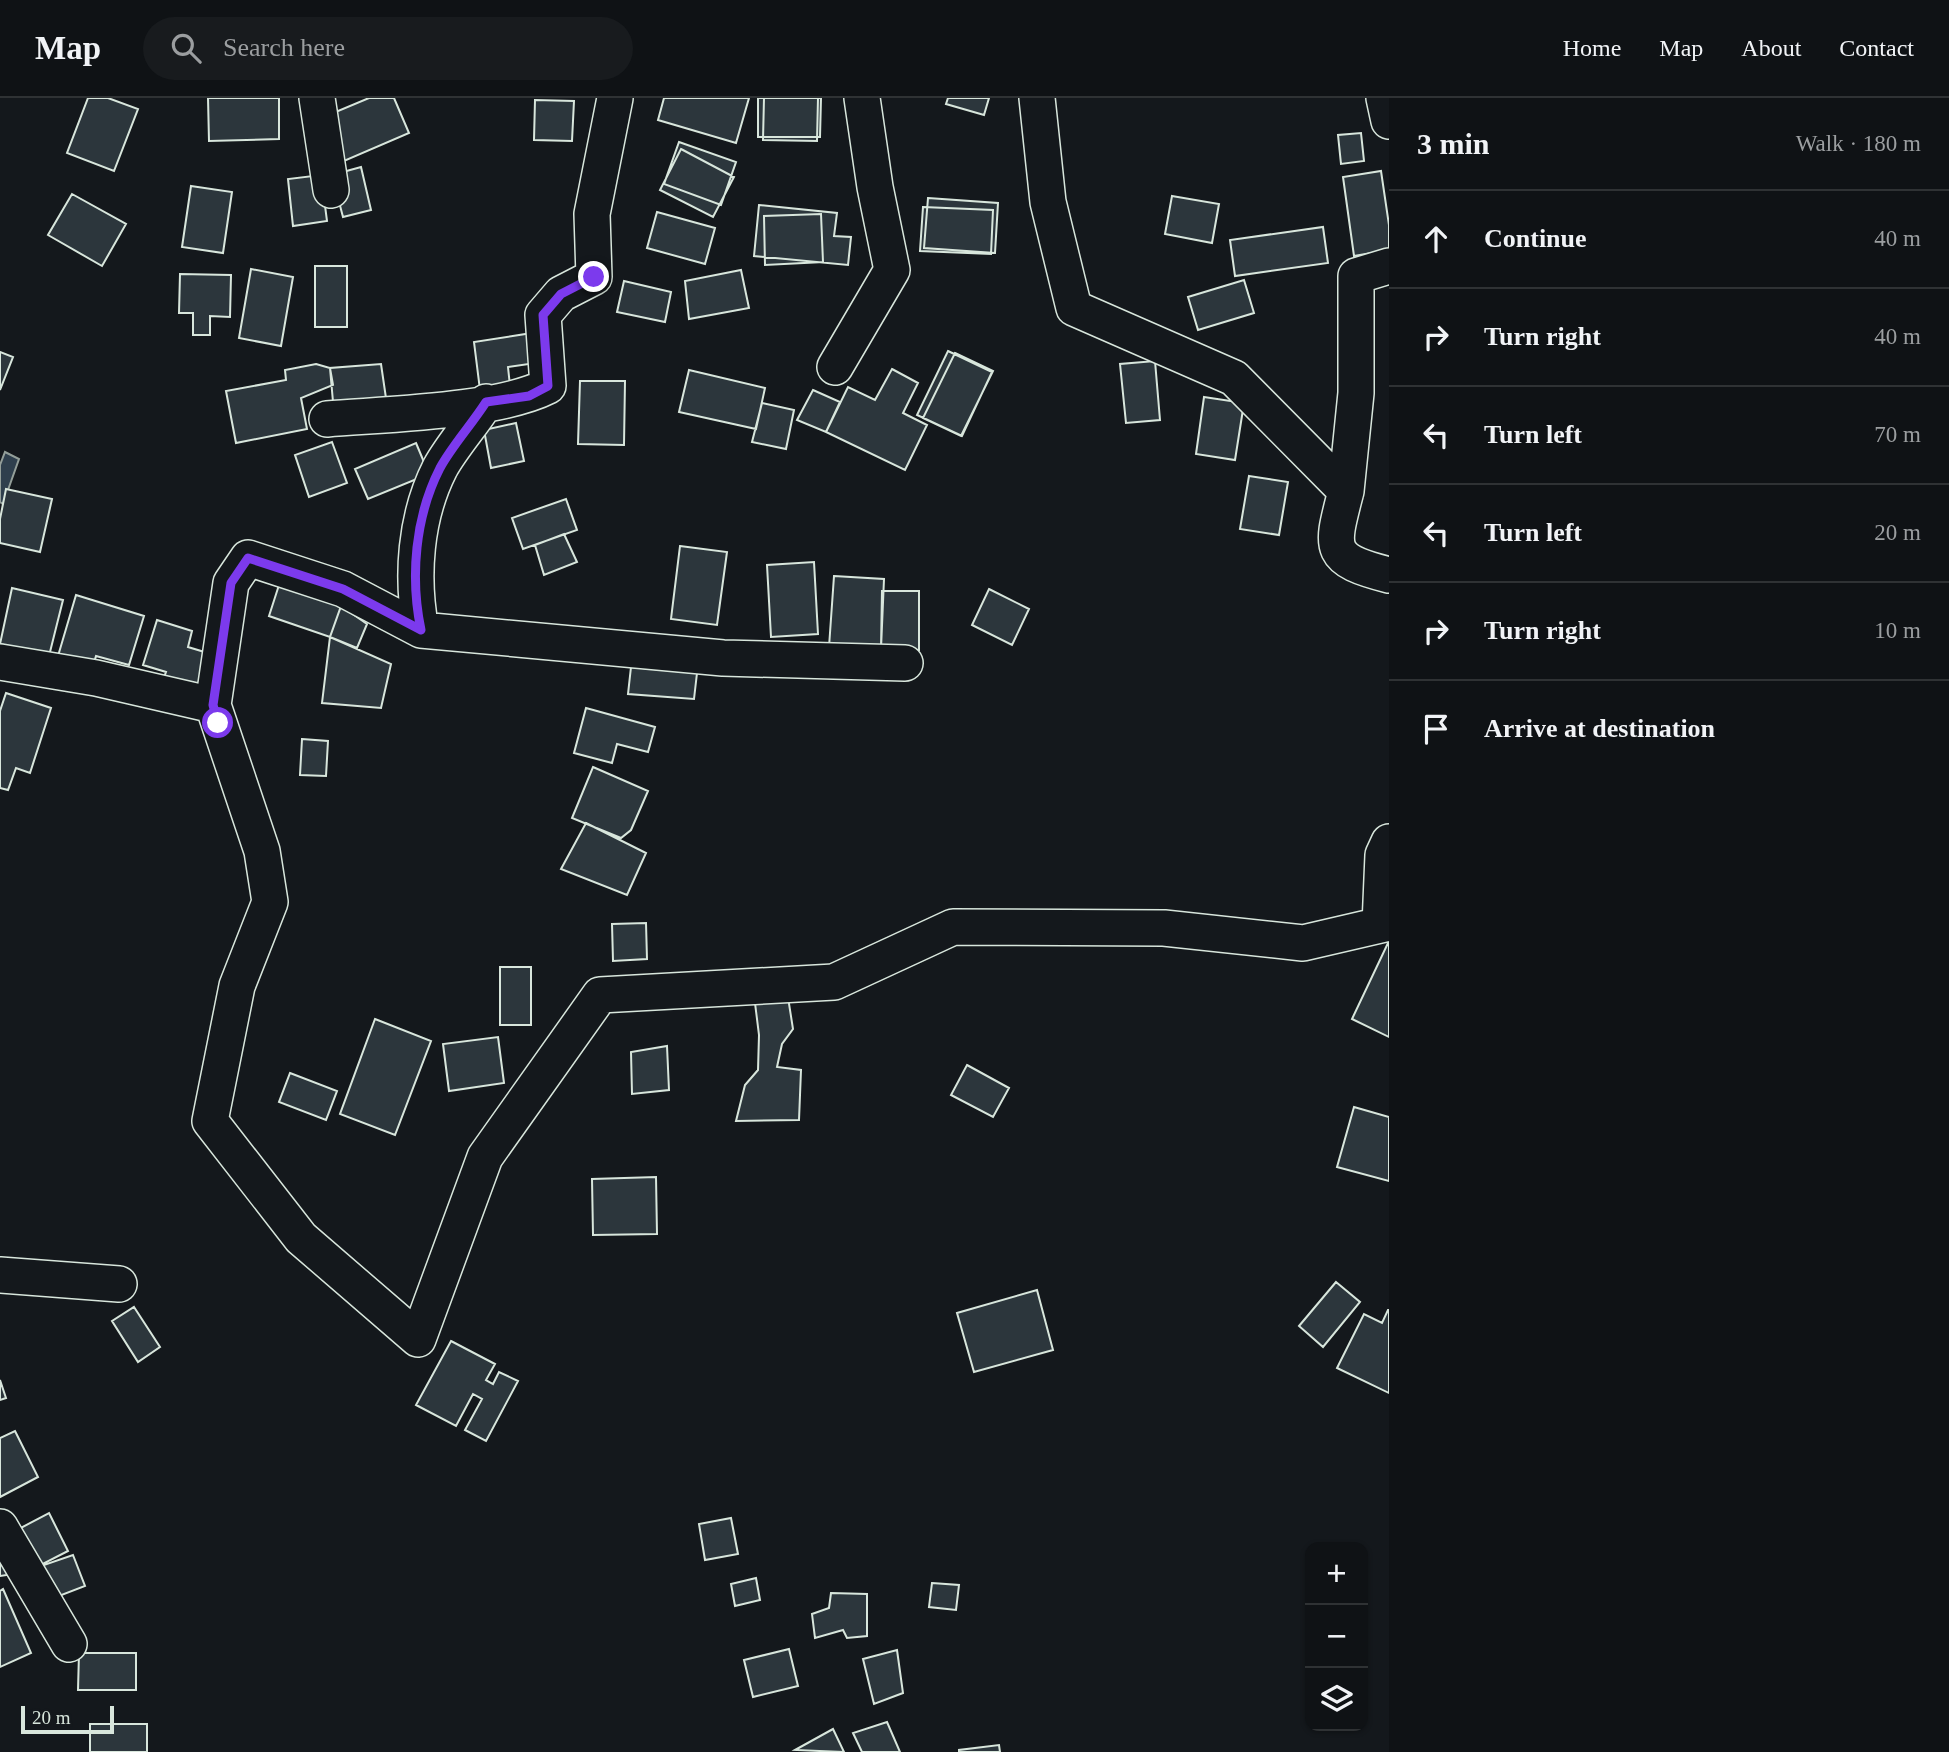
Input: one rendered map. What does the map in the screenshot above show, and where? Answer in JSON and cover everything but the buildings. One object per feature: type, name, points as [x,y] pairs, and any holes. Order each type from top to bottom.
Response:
[{"type":"street","points":[[317,98],[331,190]]},
{"type":"street","points":[[327,419],[529,396],[548,386],[543,315],[561,294],[594,277],[592,214],[615,98]]},
{"type":"street","points":[[835,367],[892,270],[873,175],[862,98]]},
{"type":"street","points":[[1037,98],[1048,202],[1074,308],[1234,378],[1346,491]]},
{"type":"street","points":[[1384,98],[1389,121]]},
{"type":"street","points":[[1389,266],[1356,276],[1356,393],[1346,491],[1334,537],[1340,555],[1357,567],[1389,575]]},
{"type":"street","points":[[421,630],[415,598],[421,516],[441,467],[486,402]]},
{"type":"street","points":[[905,663],[723,658],[421,630],[343,589],[248,558],[231,583],[213,705],[262,851],[270,902],[237,986],[210,1121],[301,1238],[418,1339],[485,1157],[600,995],[834,982],[953,928],[1164,928],[1303,943],[1385,924],[1383,855],[1389,842]]},
{"type":"street","points":[[0,662],[96,678],[213,705]]},
{"type":"street","points":[[0,1275],[119,1284]]},
{"type":"street","points":[[0,1527],[69,1644]]},
{"type":"water","points":[[5,452],[19,459],[3,504],[0,502],[0,465]]},
{"type":"route","points":[[218,723],[213,705],[231,583],[248,558],[343,589],[421,630],[415,598],[421,516],[441,467],[486,402],[529,396],[548,386],[543,315],[561,294],[594,277]]}]
